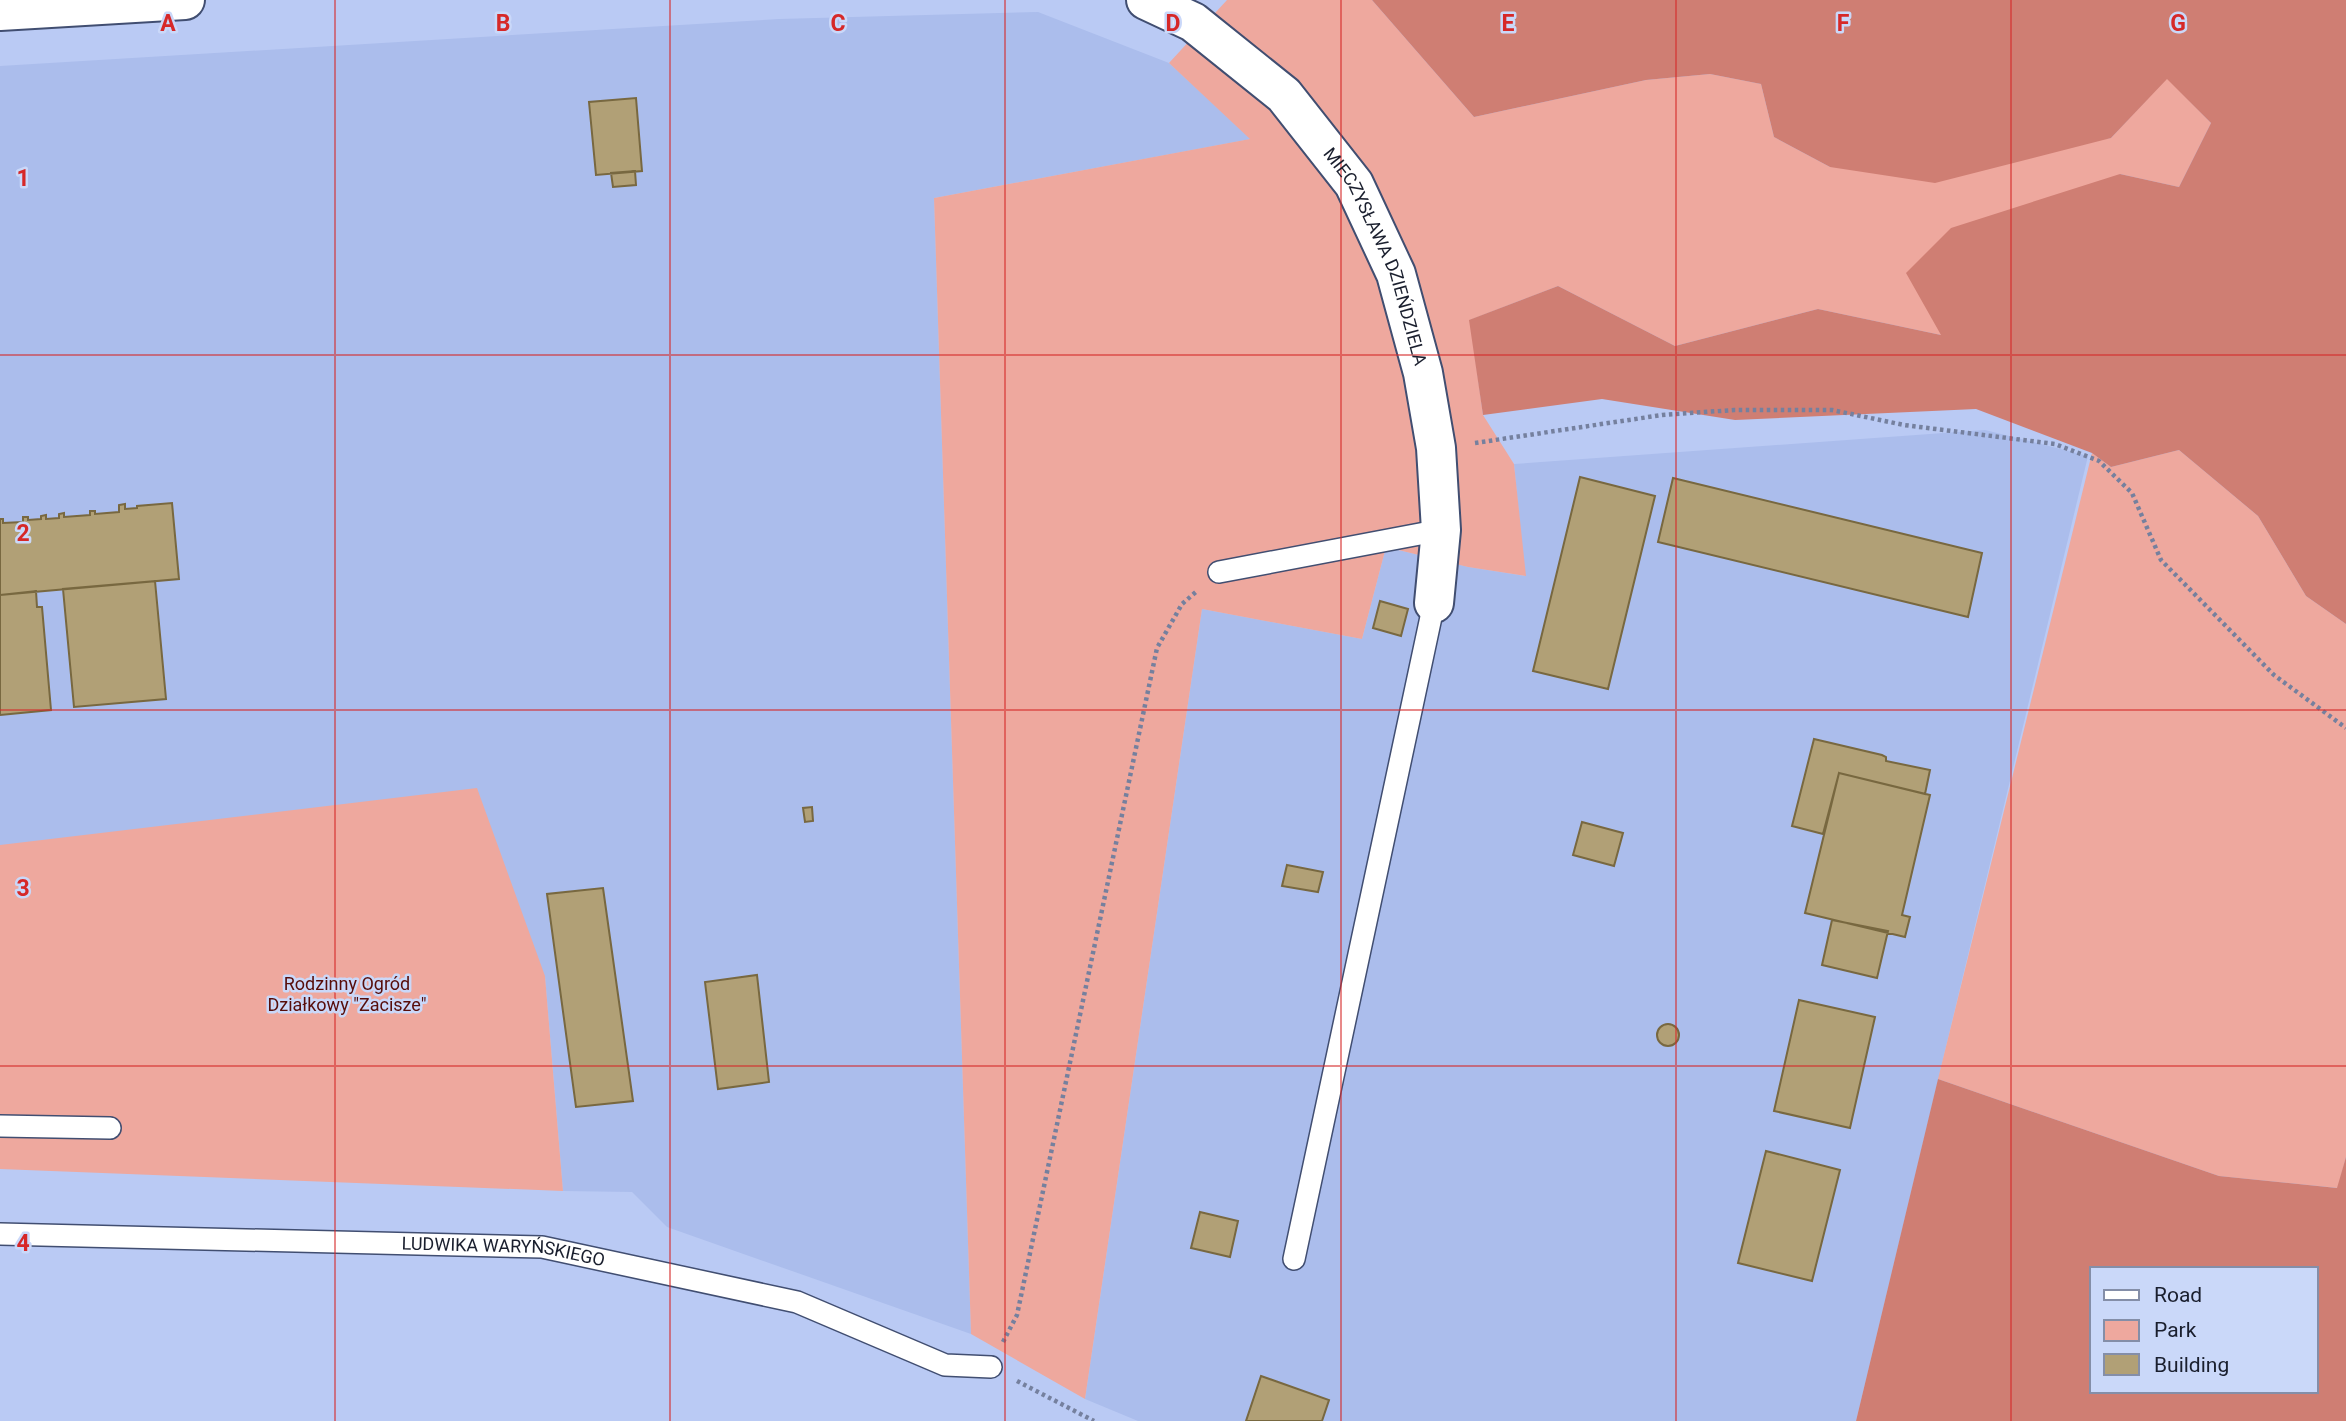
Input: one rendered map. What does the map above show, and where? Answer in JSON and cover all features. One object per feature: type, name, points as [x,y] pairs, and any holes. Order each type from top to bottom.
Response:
[{"type":"street","points":[[0,11],[185,0]]},
{"type":"street","name":"MIECZYSŁAWA DZIEŃDZIELA","points":[[1146,0],[1193,22],[1284,95],[1354,184],[1396,274],[1423,373],[1436,448],[1441,530],[1434,603]]},
{"type":"lane","points":[[1219,572],[1441,530]]},
{"type":"lane","points":[[1294,1259],[1434,603]]},
{"type":"lane","points":[[0,1126],[110,1128]]},
{"type":"lane","name":"LUDWIKA WARYŃSKIEGO","points":[[0,1234],[542,1247],[797,1302],[945,1365],[991,1367]]},
{"type":"path","points":[[1436,448],[1662,415],[1734,410],[1832,410],[1904,425],[2055,443],[2099,461],[2132,494],[2161,559],[2274,675],[2346,728]]},
{"type":"path","points":[[1094,1421],[991,1367],[1017,1315],[1157,648],[1182,604],[1219,572]]},
{"type":"shaded area","points":[[1372,0],[2346,0],[2346,624],[2306,596],[2258,516],[2179,450],[2111,467],[2092,453],[1976,409],[1735,420],[1602,399],[1483,415],[1469,320],[1558,286],[1675,346],[1818,309],[1941,335],[1906,273],[1951,228],[2120,174],[2179,187],[2211,123],[2167,79],[2111,138],[1935,183],[1830,167],[1774,137],[1761,84],[1710,74],[1646,80],[1474,117]]},
{"type":"shaded area","points":[[1038,12],[1169,63],[1251,139],[934,198],[971,1334],[667,1227],[632,1192],[563,1191],[545,976],[0,845],[0,66],[779,19]]},
{"type":"shaded area","points":[[1985,430],[2088,456],[1856,1421],[1138,1421],[1085,1399],[1202,609],[1362,639],[1386,547],[1468,567],[1525,576],[1514,464]]},
{"type":"shaded area","points":[[1938,1079],[2219,1176],[2337,1188],[2346,1157],[2346,1421],[1856,1421]]},
{"type":"green space","points":[[1227,0],[1372,0],[1474,117],[1646,80],[1710,74],[1761,84],[1774,137],[1830,167],[2111,138],[2167,78],[2211,123],[2179,187],[2120,174],[1941,335],[1818,309],[1675,346],[1558,286],[1470,320],[1483,415],[1514,464],[1526,576],[1468,567],[1386,547],[1362,639],[1202,609],[1085,1399],[971,1334],[934,198],[1250,139],[1169,63]]},
{"type":"green space","points":[[2179,450],[2258,516],[2306,596],[2346,624],[2346,1157],[2338,1188],[2219,1176],[1938,1079],[2092,453],[2111,467]]},
{"type":"green space","name":"Rodzinny Ogród Działkowy \"Zacisze\"","points":[[477,788],[545,976],[563,1191],[0,1169],[0,845]]},
{"type":"building","points":[[636,98],[642,171],[596,175],[589,102]]},
{"type":"building","points":[[635,171],[636,185],[613,187],[611,173]]},
{"type":"building","points":[[1580,477],[1655,496],[1608,689],[1533,671]]},
{"type":"building","points":[[1673,478],[1982,553],[1968,617],[1658,542]]},
{"type":"building","points":[[172,503],[179,579],[0,595],[0,519],[3,519],[3,523],[23,522],[23,517],[28,517],[28,520],[41,519],[41,516],[46,515],[46,519],[59,518],[59,514],[64,513],[64,517],[90,515],[90,511],[95,511],[95,514],[119,512],[119,505],[125,504],[125,509]]},
{"type":"building","points":[[155,581],[166,699],[74,707],[63,589]]},
{"type":"building","points":[[36,591],[37,607],[42,607],[51,710],[0,715],[0,595]]},
{"type":"building","points":[[1380,601],[1408,609],[1401,636],[1373,628]]},
{"type":"building","points":[[1814,739],[1882,755],[1886,757],[1886,761],[1930,770],[1925,794],[1839,773],[1823,834],[1792,826]]},
{"type":"building","points":[[1839,773],[1930,795],[1902,915],[1910,917],[1905,937],[1805,913]]},
{"type":"building","points":[[812,807],[813,821],[805,822],[803,808]]},
{"type":"building","points":[[1582,822],[1623,833],[1614,866],[1573,855]]},
{"type":"building","points":[[1287,865],[1323,872],[1318,892],[1282,886]]},
{"type":"building","points":[[603,888],[633,1101],[576,1107],[547,894]]},
{"type":"building","points":[[1832,920],[1888,931],[1877,978],[1822,965]]},
{"type":"building","points":[[757,975],[769,1082],[718,1089],[705,982]]},
{"type":"building","points":[[1799,1000],[1875,1017],[1850,1128],[1774,1111]]},
{"type":"building","points":[[1664,1024],[1672,1024],[1679,1031],[1679,1039],[1672,1046],[1664,1046],[1657,1039],[1657,1031]]},
{"type":"building","points":[[1766,1151],[1840,1170],[1812,1281],[1738,1263]]},
{"type":"building","points":[[1200,1212],[1238,1221],[1230,1257],[1191,1248]]},
{"type":"building","points":[[1261,1376],[1329,1400],[1322,1421],[1246,1421]]}]
